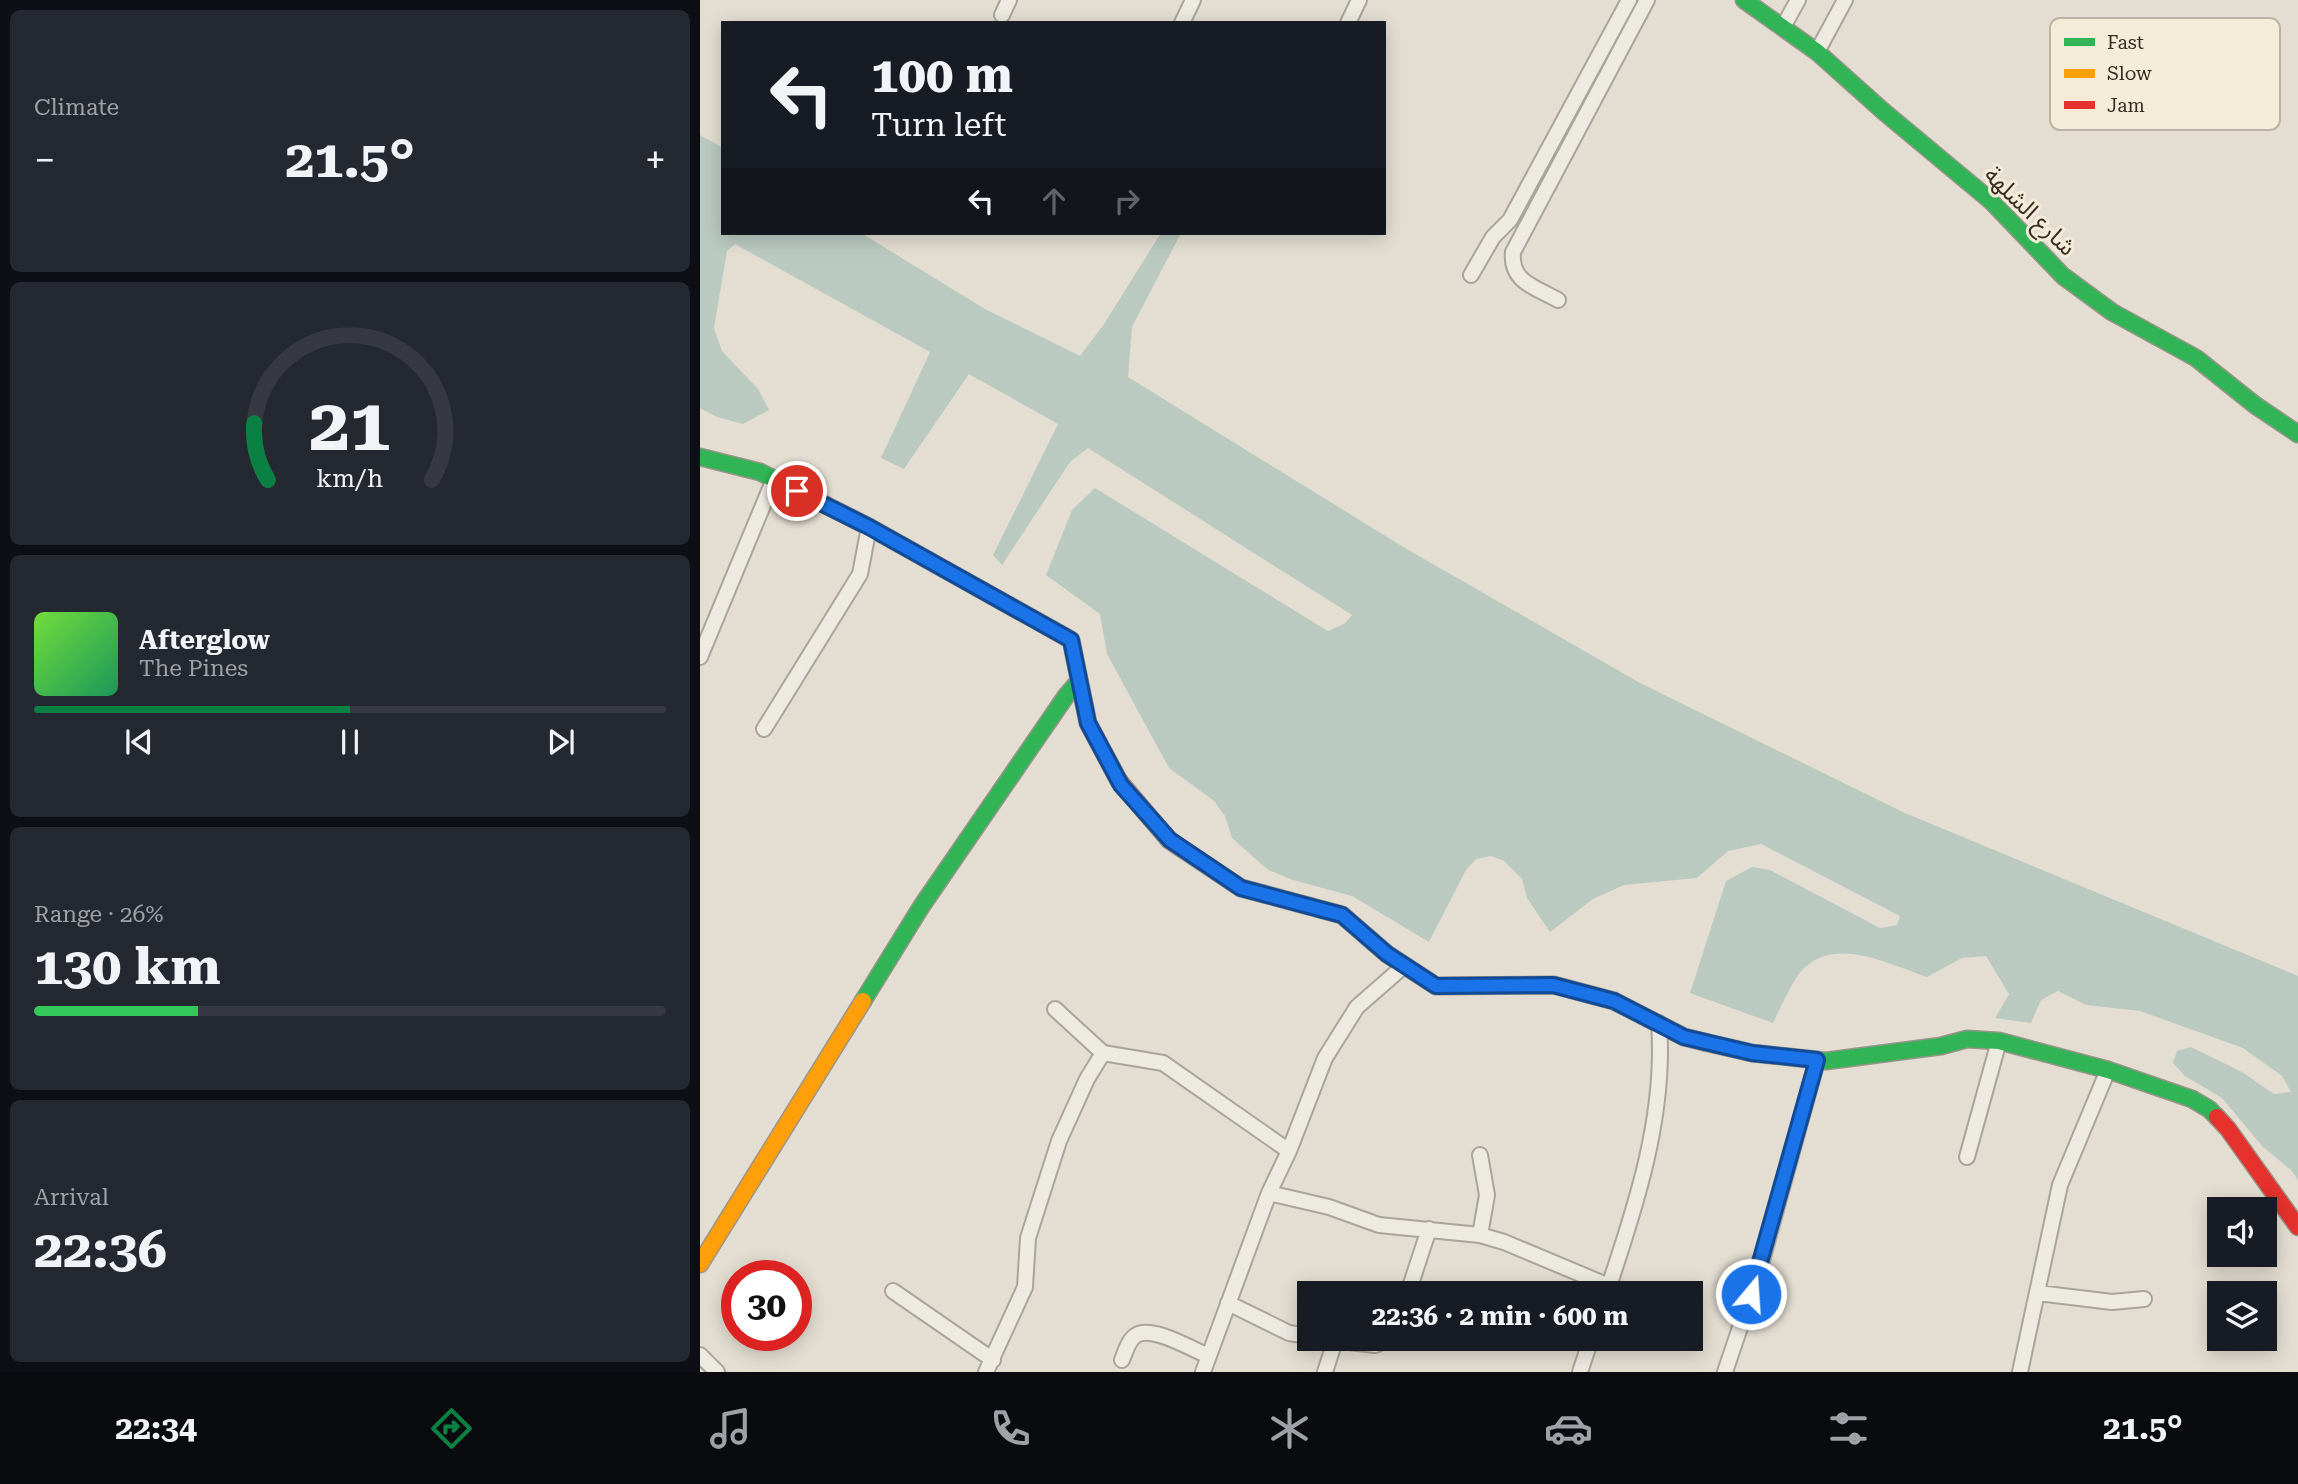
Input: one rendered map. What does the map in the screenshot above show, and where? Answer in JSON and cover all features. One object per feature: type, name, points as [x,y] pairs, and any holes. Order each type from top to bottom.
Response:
[{"type":"street","points":[[1002,15],[1009,0]]},
{"type":"street","points":[[1183,21],[1193,0]]},
{"type":"street","points":[[1349,21],[1359,0]]},
{"type":"street","points":[[1471,275],[1493,237],[1510,220],[1629,0]]},
{"type":"street","points":[[1558,300],[1519,278],[1512,265],[1513,252],[1647,0]]},
{"type":"street","name":"شارع الشلهة","points":[[1745,0],[1817,52],[1991,201],[2063,276],[2112,312],[2196,358],[2255,405],[2298,434]]},
{"type":"street","points":[[1783,27],[1798,0]]},
{"type":"street","points":[[1817,52],[1845,0]]},
{"type":"street","points":[[700,457],[760,472],[869,527],[1071,640],[1088,723],[1121,785],[1170,840],[1241,888],[1342,915],[1387,954],[1436,986],[1553,985],[1614,1001],[1684,1037],[1752,1053],[1826,1062],[1941,1046],[1967,1039],[1999,1041],[2108,1070],[2192,1099],[2209,1109],[2228,1129],[2298,1227]]},
{"type":"street","points":[[700,657],[774,479]]},
{"type":"street","points":[[764,729],[860,574],[869,527]]},
{"type":"street","points":[[700,1264],[921,907],[1078,681]]},
{"type":"street","points":[[1203,1372],[1269,1193],[1325,1058],[1357,1007],[1405,965]]},
{"type":"street","points":[[1055,1009],[1103,1053],[1163,1063],[1289,1150]]},
{"type":"street","points":[[1610,1281],[1643,1180],[1659,1086],[1659,1023]]},
{"type":"street","points":[[1967,1157],[1999,1041]]},
{"type":"street","points":[[893,1291],[989,1366],[1025,1287],[1028,1238],[1059,1141],[1087,1079],[1103,1053]]},
{"type":"street","points":[[1725,1372],[1760,1268],[1817,1060]]},
{"type":"street","points":[[2020,1372],[2060,1185],[2108,1070]]},
{"type":"street","points":[[1480,1155],[1487,1195],[1480,1235]]},
{"type":"street","points":[[1269,1193],[1329,1207],[1378,1224],[1480,1235],[1504,1242],[1589,1281]]},
{"type":"street","points":[[1412,1281],[1429,1229]]},
{"type":"street","points":[[2038,1293],[2112,1302],[2144,1299]]},
{"type":"street","points":[[1228,1303],[1289,1333],[1297,1334]]},
{"type":"street","points":[[1122,1360],[1129,1342],[1135,1335],[1144,1332],[1156,1333],[1208,1356]]},
{"type":"street","points":[[1325,1372],[1328,1351]]},
{"type":"street","points":[[1580,1372],[1587,1351]]},
{"type":"street","points":[[700,1355],[717,1372]]},
{"type":"shaded area","points":[[700,135],[721,147],[721,235],[864,235],[985,309],[1080,356],[1104,324],[1160,235],[1180,235],[1132,327],[1128,377],[1405,548],[1640,683],[1905,813],[2298,976],[2298,1180],[2291,1170],[2263,1147],[2222,1098],[2185,1076],[2173,1063],[2177,1051],[2191,1047],[2242,1072],[2274,1094],[2291,1092],[2282,1076],[2243,1048],[2140,1011],[2086,1005],[2058,991],[2041,1000],[2031,1023],[1995,1018],[2009,994],[1986,956],[1962,958],[1927,977],[1860,955],[1827,955],[1812,962],[1799,974],[1773,1023],[1690,993],[1726,881],[1752,867],[1770,870],[1880,928],[1897,925],[1900,916],[1761,844],[1728,851],[1697,878],[1624,885],[1593,899],[1550,932],[1527,898],[1522,879],[1504,861],[1491,856],[1476,859],[1466,870],[1429,942],[1352,896],[1293,880],[1268,870],[1232,838],[1225,816],[1214,801],[1169,768],[1107,654],[1100,614],[1046,575],[1072,510],[1095,488],[1328,631],[1344,624],[1352,615],[1088,448],[1070,462],[1002,565],[993,555],[1058,424],[969,374],[904,469],[881,458],[930,352],[735,244],[727,251],[714,328],[722,351],[758,389],[769,410],[743,424],[717,417],[700,408]]},
{"type":"traffic: fast","points":[[1744,0],[1817,52],[1991,201],[2063,276],[2112,312],[2196,358],[2255,405],[2298,434]]},
{"type":"traffic: fast","points":[[700,457],[760,472],[869,527],[1071,640],[1088,723],[1119,781]]},
{"type":"traffic: fast","points":[[863,1001],[921,907],[1078,682]]},
{"type":"traffic: fast","points":[[1704,1042],[1752,1053],[1826,1061],[1941,1046],[1967,1039],[1999,1041],[2108,1070],[2192,1099],[2217,1117]]},
{"type":"traffic: slow","points":[[1264,894],[1342,915],[1387,954],[1436,986],[1554,985],[1614,1001],[1684,1037],[1704,1042]]},
{"type":"traffic: slow","points":[[700,1264],[863,1001]]},
{"type":"traffic: jam","points":[[1119,781],[1169,840],[1241,888],[1264,894]]},
{"type":"traffic: jam","points":[[2217,1117],[2298,1227]]},
{"type":"route","points":[[797,491],[869,527],[1071,640],[1088,723],[1121,785],[1170,840],[1212,871],[1241,888],[1342,915],[1387,954],[1436,986],[1553,985],[1614,1001],[1684,1037],[1752,1053],[1817,1060],[1751,1294]]}]
